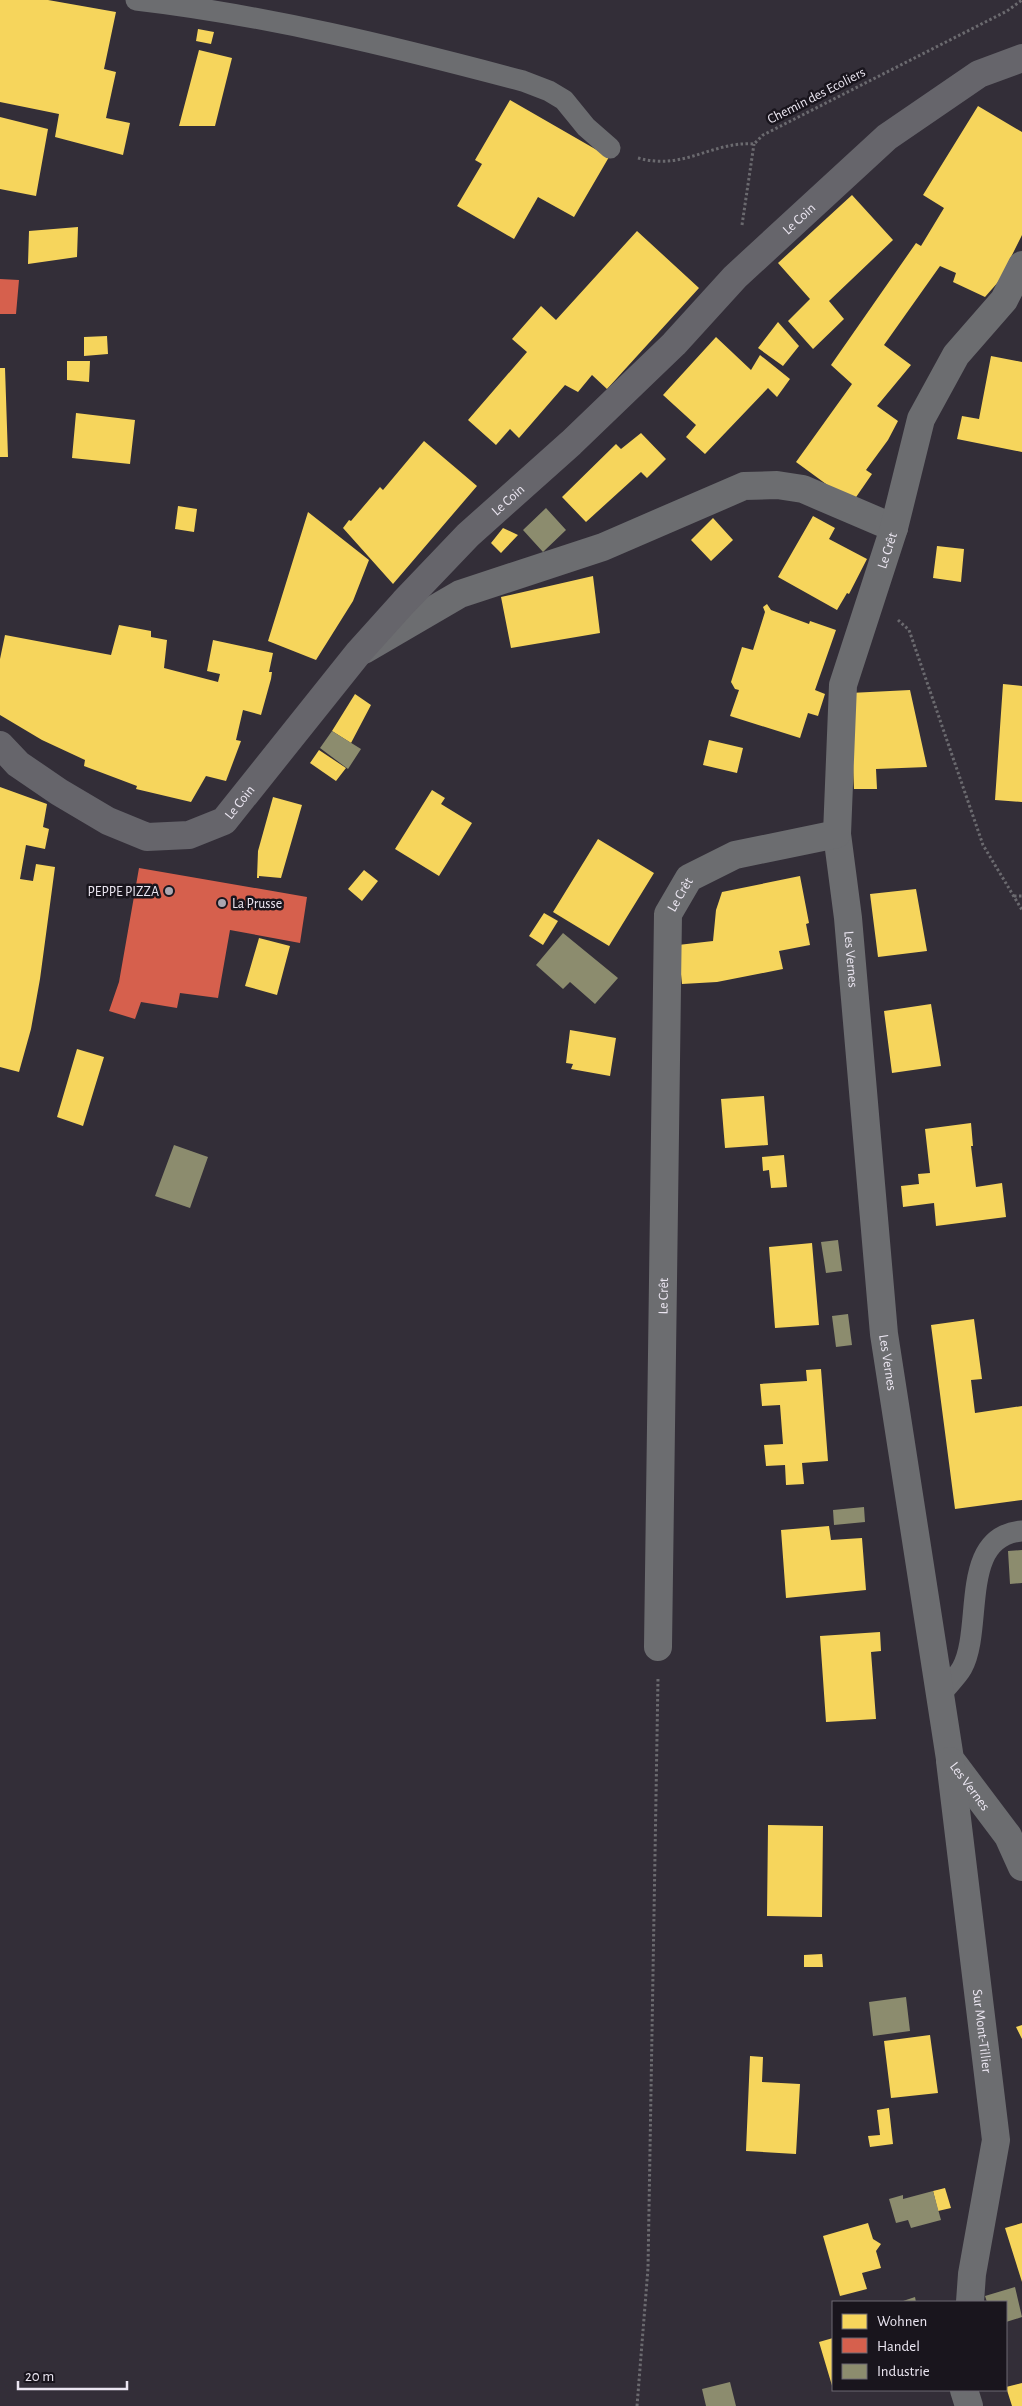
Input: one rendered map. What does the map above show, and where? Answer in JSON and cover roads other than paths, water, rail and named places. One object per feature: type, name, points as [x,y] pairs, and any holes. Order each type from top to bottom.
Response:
[{"type":"street","name":"Le Coin","points":[[0,745],[18,764],[60,792],[108,821],[148,837],[189,835],[224,821],[360,652],[468,535],[571,443],[674,344],[735,277],[887,137],[979,74],[1022,58]]},
{"type":"street","name":"Le Crêt","points":[[658,1647],[668,914],[689,878],[735,855],[836,834],[843,684],[894,528],[921,420],[956,355],[1004,300],[1022,265]]},
{"type":"street","points":[[360,652],[460,594],[603,547],[744,486],[777,485],[803,489],[894,528]]},
{"type":"street","name":"Les Vernes","points":[[836,834],[848,918],[884,1334],[950,1759],[1008,1836],[1022,1867]]},
{"type":"street","name":"Sur Mont-Tillier","points":[[950,1759],[996,2140],[972,2274],[970,2301]]},
{"type":"street","points":[[964,2391],[968,2406]]},
{"type":"lane","points":[[136,0],[197,7],[280,23],[522,81],[549,91],[564,100],[586,127],[610,148]]},
{"type":"lane","points":[[940,1695],[962,1667],[982,1560],[993,1543],[1008,1532],[1022,1531]]},
{"type":"place","name":"PEPPE PIZZA","points":[[169,891]]},
{"type":"place","name":"La Prusse","points":[[222,903]]}]
